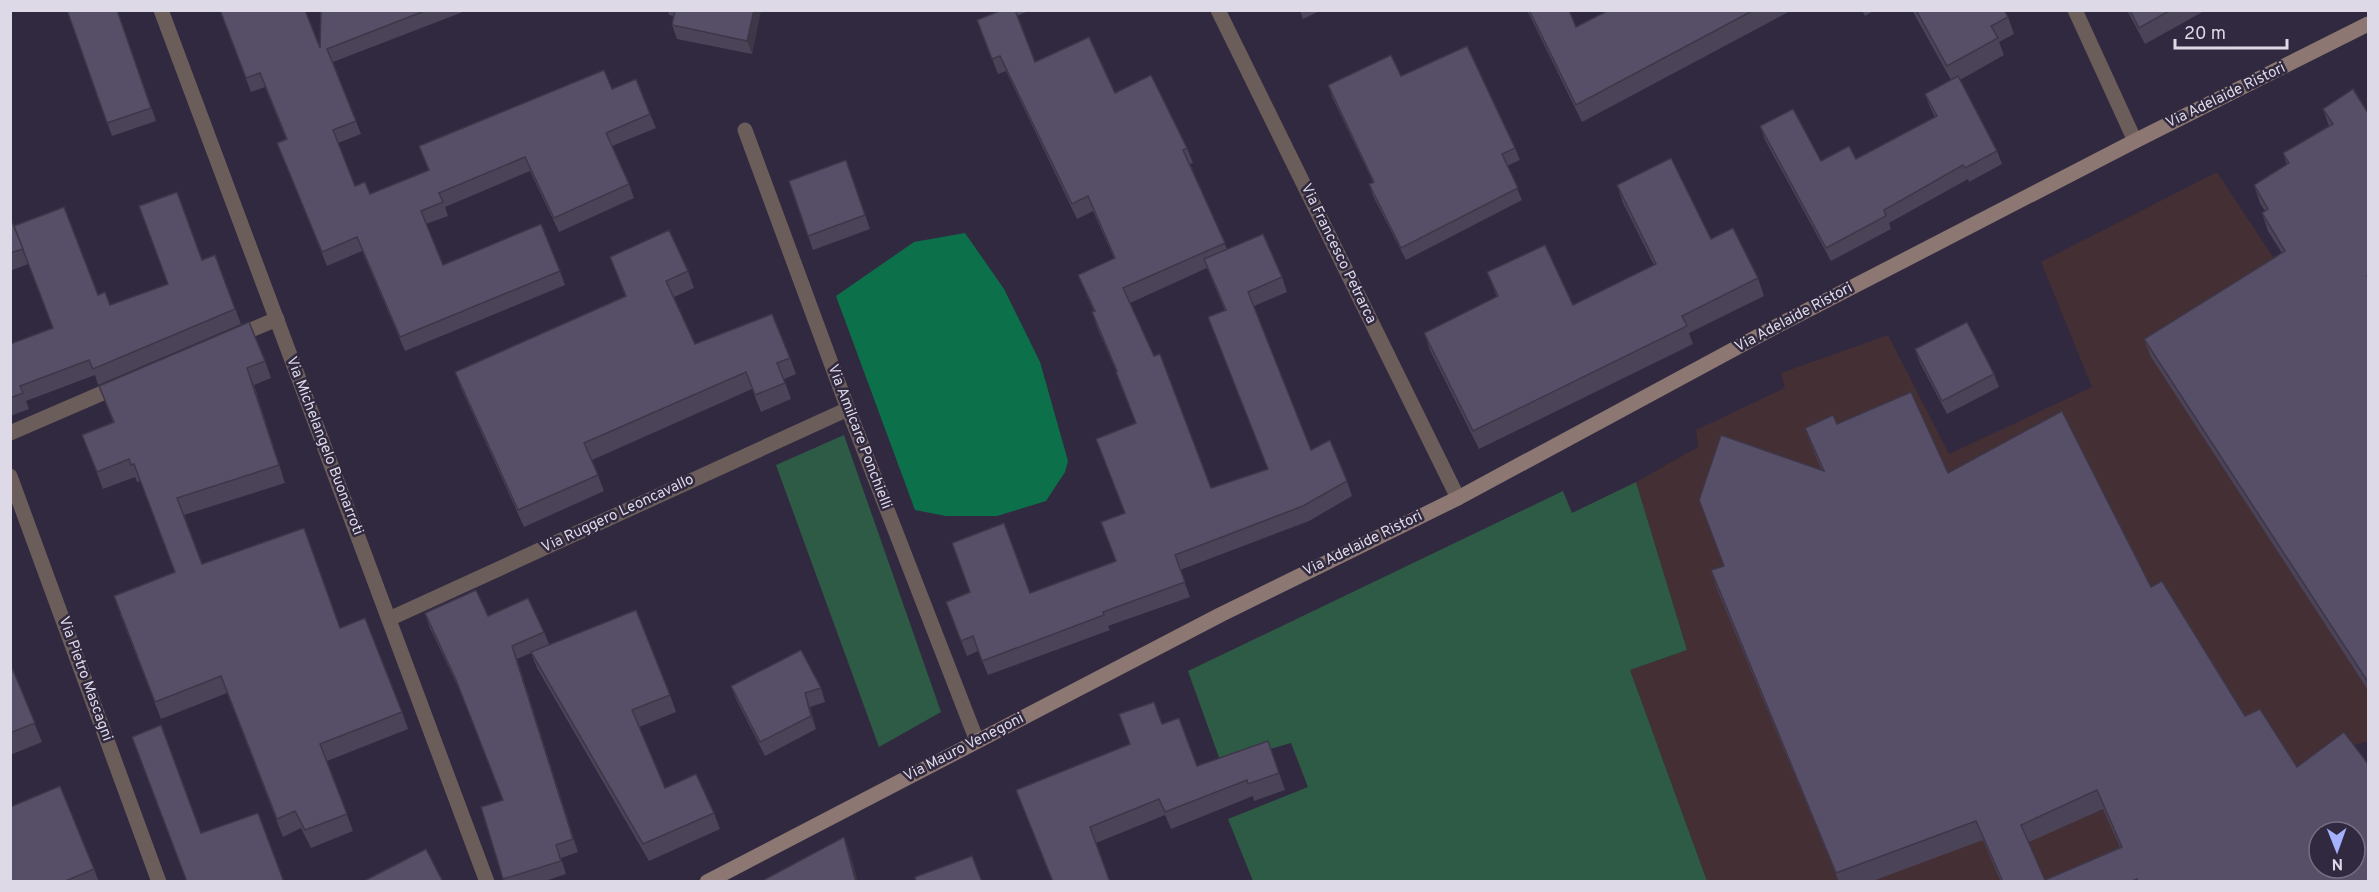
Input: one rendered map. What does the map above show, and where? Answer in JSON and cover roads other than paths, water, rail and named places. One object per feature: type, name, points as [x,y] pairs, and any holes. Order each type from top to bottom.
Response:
[{"type":"main road","name":"Via Adelaide Ristori","points":[[1220,615],[1458,498],[1775,327],[2135,141],[2368,24]]},
{"type":"main road","name":"Via Mauro Venegoni","points":[[707,882],[1220,615]]},
{"type":"street","name":"Via Michelangelo Buonarroti","points":[[161,10],[487,882]]},
{"type":"street","name":"Via Francesco Petrarca","points":[[1218,10],[1458,498]]},
{"type":"street","points":[[2075,10],[2135,141]]},
{"type":"street","name":"Via Amilcare Ponchielli","points":[[745,130],[848,409],[977,741]]},
{"type":"street","points":[[218,344],[277,319]]},
{"type":"street","points":[[10,433],[131,381]]},
{"type":"street","name":"Via Ruggero Leoncavallo","points":[[389,619],[848,409]]},
{"type":"street","name":"Via Pietro Mascagni","points":[[10,476],[159,882]]}]
